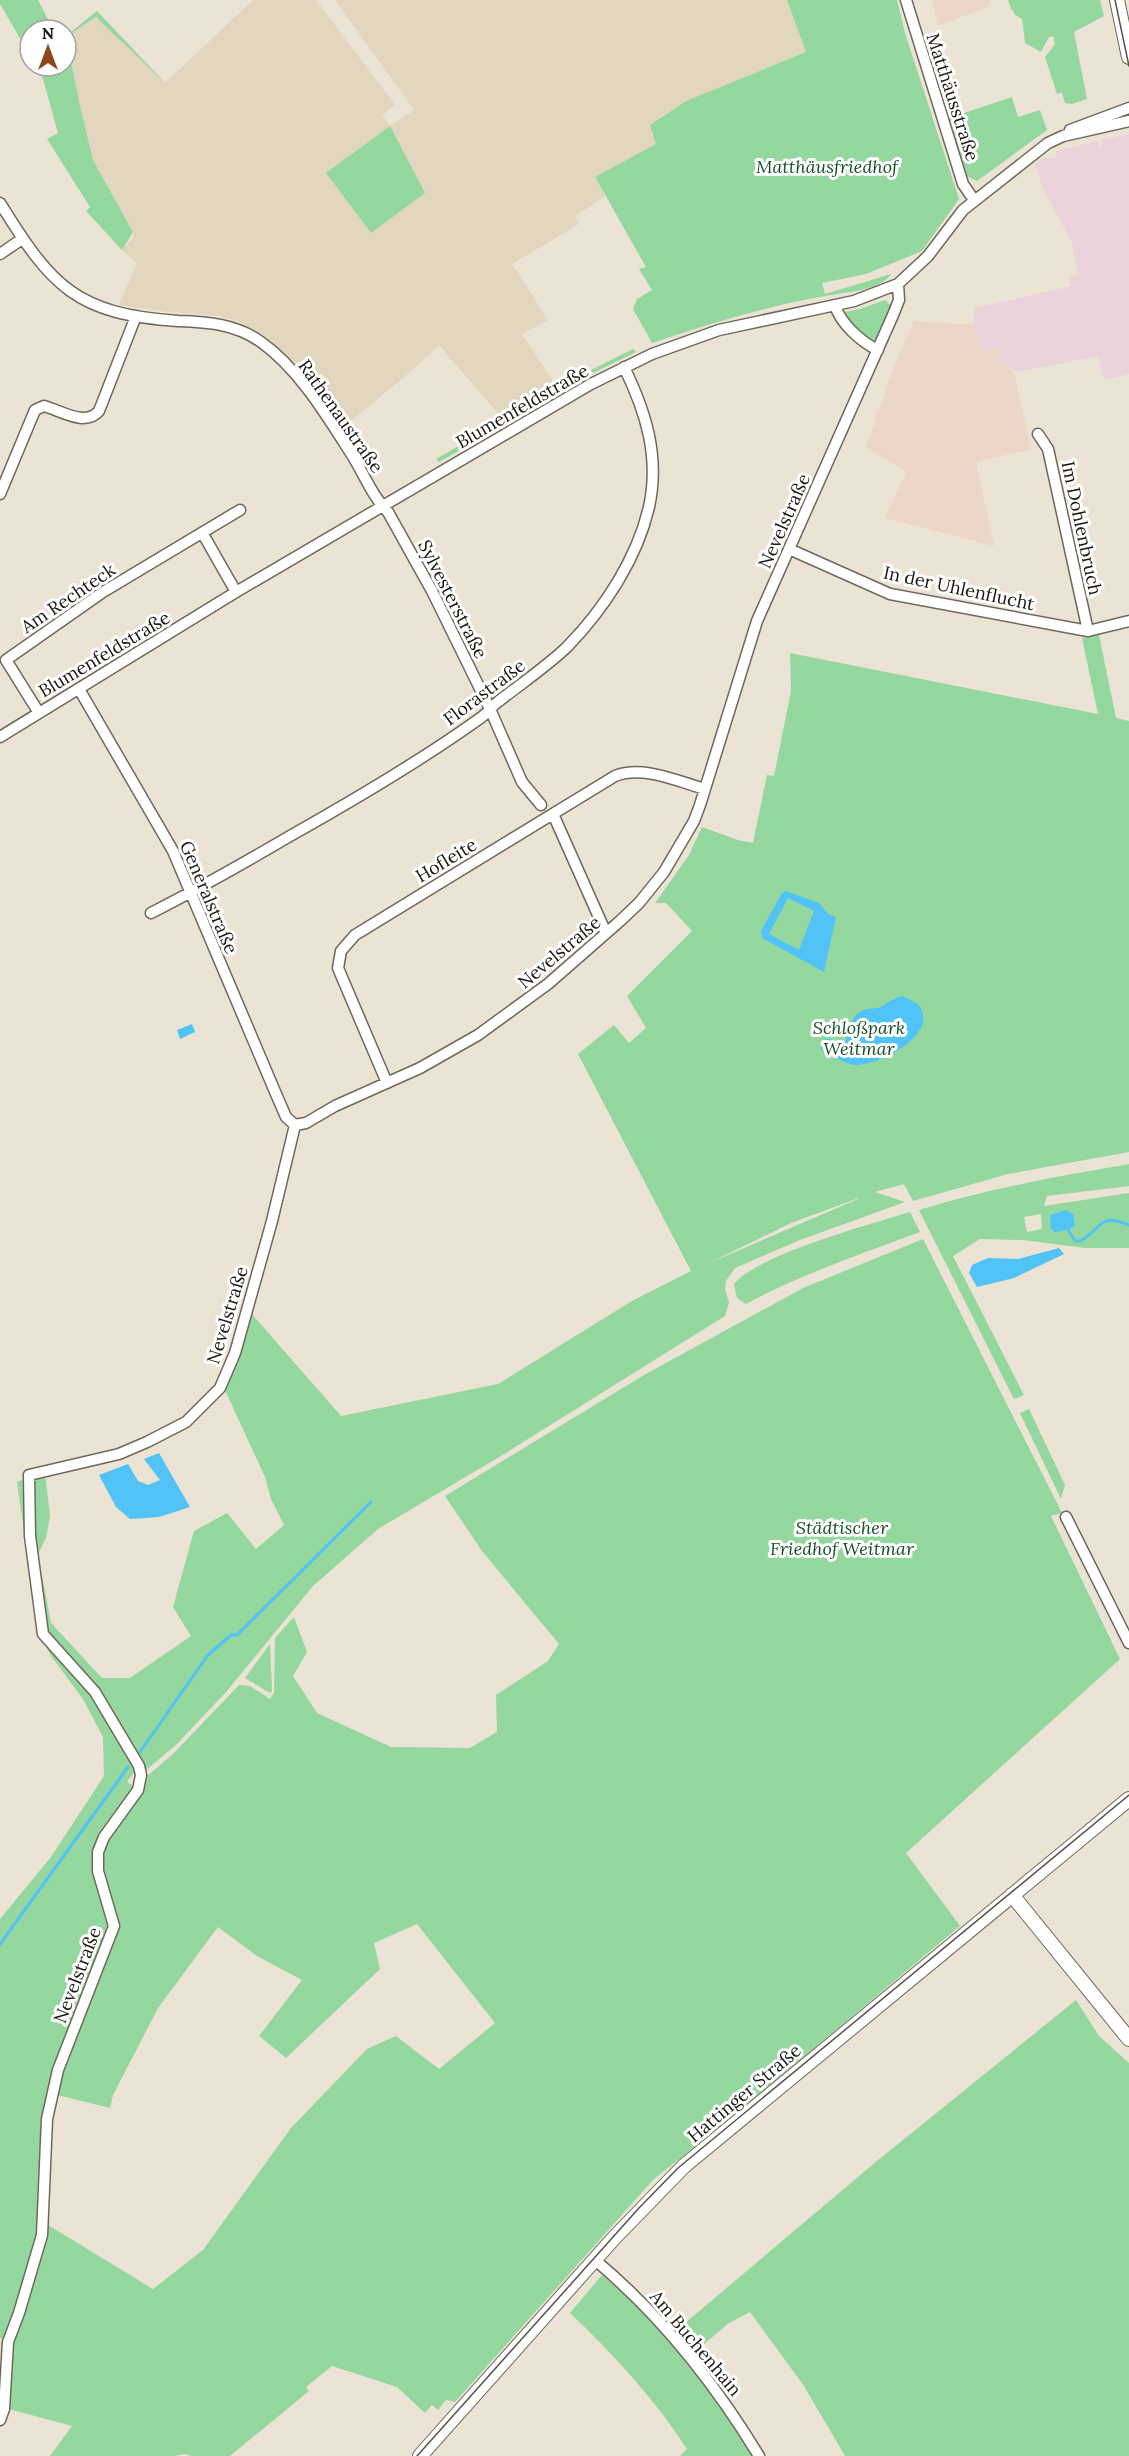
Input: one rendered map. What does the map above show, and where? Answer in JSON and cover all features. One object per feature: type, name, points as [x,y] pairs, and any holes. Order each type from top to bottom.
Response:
[{"type":"main road","points":[[1117,0],[1129,57]]},
{"type":"main road","name":"Hattinger Straße","points":[[420,2456],[646,2203],[708,2145],[1129,1799]]},
{"type":"main road","points":[[1012,1895],[1129,2039]]},
{"type":"street","name":"Matthäusstraße","points":[[906,0],[963,184],[974,200]]},
{"type":"street","name":"Blumenfeldstraße","points":[[1063,136],[1067,131],[1129,108]]},
{"type":"street","name":"Blumenfeldstraße","points":[[0,737],[236,592],[624,367],[719,330],[766,318],[835,305],[871,295],[898,284],[928,256],[963,210],[1035,153],[1063,136],[1129,122]]},
{"type":"street","name":"Rathenaustraße","points":[[0,202],[22,239],[52,276],[76,295],[101,308],[136,316],[221,324],[245,332],[264,344],[302,383],[352,455],[382,506]]},
{"type":"street","points":[[0,254],[22,239]]},
{"type":"street","name":"Nevelstraße","points":[[0,2420],[4,2409],[4,2341],[19,2313],[42,2235],[47,2119],[58,2070],[114,1926],[97,1866],[98,1852],[104,1837],[138,1790],[141,1775],[139,1766],[95,1692],[43,1634],[30,1536],[29,1475],[119,1454],[147,1442],[186,1422],[220,1388],[235,1353],[274,1212],[295,1125],[306,1123],[335,1106],[441,1057],[478,1035],[548,984],[639,903],[664,872],[694,821],[751,634],[899,300],[898,284]]},
{"type":"street","points":[[835,305],[838,314],[868,345],[878,350]]},
{"type":"street","points":[[0,494],[34,410],[44,406],[82,419],[91,418],[99,411],[136,316]]},
{"type":"street","name":"Florastraße","points":[[151,913],[333,812],[445,742],[482,718],[567,647],[610,591],[639,539],[651,496],[652,448],[642,405],[624,367]]},
{"type":"street","name":"Im Dohlenbruch","points":[[1038,434],[1048,449],[1088,631]]},
{"type":"street","name":"Sylvesterstraße","points":[[382,506],[388,511],[432,591],[522,782],[541,805]]},
{"type":"street","name":"Am Rechteck","points":[[39,713],[6,660],[103,592],[240,510]]},
{"type":"street","points":[[203,534],[236,592]]},
{"type":"street","name":"In der Uhlenflucht","points":[[789,549],[890,594],[1088,631],[1129,621]]},
{"type":"street","name":"Generalstraße","points":[[79,689],[172,850],[286,1117],[295,1125]]},
{"type":"street","name":"Hofleite","points":[[387,1083],[340,976],[338,966],[342,948],[355,935],[624,772],[645,772],[705,789]]},
{"type":"street","points":[[553,814],[606,933]]},
{"type":"street","points":[[1066,1517],[1129,1643]]},
{"type":"street","name":"Am Buchenhain","points":[[596,2260],[645,2306],[700,2368],[734,2414],[759,2456]]},
{"type":"shaded area","points":[[253,0],[316,0],[395,105],[382,115],[390,126],[414,110],[335,0],[787,0],[806,52],[686,101],[650,125],[657,144],[595,177],[605,196],[575,216],[579,224],[512,264],[548,320],[522,334],[554,383],[500,416],[439,345],[341,429],[324,400],[300,367],[264,335],[237,321],[213,315],[119,305],[137,263],[122,250],[133,239],[133,232],[93,160],[72,78],[78,78],[78,29],[96,17],[128,45],[165,83]],"holes":[[[389,127],[396,142],[327,173]]]},
{"type":"shaded area","points":[[932,0],[991,0],[987,7],[938,26]]},
{"type":"shaded area","points":[[1129,134],[1129,374],[1104,380],[1098,356],[1017,372],[1001,361],[995,347],[984,351],[973,325],[975,308],[1071,286],[1069,277],[1078,274],[1072,243],[1042,186],[1035,164],[1045,157],[1049,159],[1057,157],[1056,151],[1098,141],[1099,147],[1103,147],[1102,140]]},
{"type":"shaded area","points":[[914,321],[973,325],[984,350],[995,347],[1001,361],[1014,372],[1031,449],[976,462],[994,546],[885,518],[906,472],[866,447],[875,423],[875,415],[881,407],[889,379]]},
{"type":"green space","points":[[0,0],[38,0],[47,18],[18,18],[18,35],[0,4]]},
{"type":"green space","name":"Matthäusfriedhof","points":[[787,0],[897,0],[905,33],[959,199],[922,251],[866,274],[822,283],[825,294],[891,274],[879,284],[861,290],[751,313],[652,343],[633,309],[637,299],[652,290],[639,269],[646,267],[595,177],[656,144],[650,125],[686,101],[806,52]]},
{"type":"green space","points":[[1008,0],[1100,0],[1104,16],[1074,32],[1087,99],[1072,104],[1065,103],[1062,93],[1057,94],[1045,57],[1055,44],[1053,36],[1049,37],[1041,52],[1025,43],[1022,19],[1012,11]]},
{"type":"green space","points":[[97,11],[165,83],[96,17],[78,29],[78,26]]},
{"type":"green space","points":[[74,78],[93,160],[133,232],[122,250],[86,211],[90,207],[47,139],[58,133],[43,79]]},
{"type":"green space","points":[[1012,97],[1018,117],[1040,110],[1047,130],[977,181],[967,176],[949,118]]},
{"type":"green space","points":[[390,126],[425,193],[371,233],[326,173]]},
{"type":"green space","points":[[885,300],[892,306],[879,337],[875,340],[867,339],[845,315],[845,312]]},
{"type":"green space","points":[[633,349],[636,352],[593,373],[591,370]]},
{"type":"green space","points":[[584,374],[587,376],[516,418],[515,415]]},
{"type":"green space","points":[[469,440],[471,444],[439,462],[436,459]]},
{"type":"green space","points":[[1099,635],[1116,718],[1129,721],[1129,1152],[1008,1174],[913,1201],[904,1184],[875,1192],[905,1202],[800,1240],[735,1268],[726,1281],[725,1289],[729,1303],[725,1316],[504,1454],[378,1529],[313,1586],[227,1691],[175,1746],[145,1771],[135,1771],[127,1782],[140,1791],[145,1778],[173,1754],[239,1685],[250,1686],[270,1699],[274,1693],[275,1638],[294,1617],[307,1652],[293,1676],[317,1713],[391,1747],[470,1748],[497,1732],[496,1695],[548,1661],[559,1644],[482,1551],[445,1496],[644,1375],[803,1288],[923,1239],[1062,1513],[1051,1516],[1120,1659],[906,1853],[960,1926],[653,2180],[455,2402],[446,2400],[438,2410],[432,2405],[425,2413],[397,2387],[332,2366],[306,2387],[309,2391],[230,2456],[185,2454],[174,2456],[50,2456],[72,2426],[9,2409],[11,2341],[0,2338],[0,1919],[51,1857],[104,1776],[103,1737],[83,1699],[51,1656],[38,1630],[17,1482],[30,1476],[45,1474],[50,1516],[46,1538],[38,1554],[51,1623],[102,1678],[130,1678],[191,1636],[173,1607],[194,1531],[227,1513],[256,1549],[284,1525],[271,1499],[265,1477],[224,1388],[251,1313],[341,1416],[498,1384],[632,1301],[691,1271],[578,1054],[614,1025],[629,1043],[646,1028],[627,996],[692,931],[666,903],[655,903],[689,855],[702,827],[753,843],[767,775],[774,776],[791,691],[790,653],[1098,714],[1082,638]],"holes":[[[858,1199],[709,1263],[791,1223]],[[113,1911],[117,1918],[117,1926],[60,2071],[57,2095],[110,2108],[113,2095],[158,2008],[218,1927],[257,1956],[302,1980],[259,2036],[286,2058],[380,1969],[374,1943],[417,1924],[495,2023],[439,2069],[396,2036],[367,2049],[291,2128],[203,2250],[153,2289],[48,2225],[49,2100],[111,1927]]]},
{"type":"green space","points":[[1129,1164],[1129,1186],[1047,1196],[1044,1206],[1129,1193],[1129,1248],[1085,1248],[1023,1240],[980,1239],[953,1256],[1024,1395],[1014,1399],[919,1210],[997,1189]],"holes":[[[1041,1214],[1042,1229],[1027,1232],[1024,1217]]]},
{"type":"green space","points":[[910,1212],[920,1232],[810,1274],[746,1304],[737,1298],[734,1284],[766,1262],[843,1232]]},
{"type":"green space","points":[[1029,1409],[1065,1485],[1061,1499],[1020,1413]]},
{"type":"green space","points":[[270,1644],[272,1691],[270,1693],[245,1678]]},
{"type":"green space","points":[[1076,2000],[1099,2036],[1129,2063],[1129,2456],[845,2456],[804,2386],[750,2312],[729,2323],[698,2349],[678,2329],[877,2161]]},
{"type":"green space","points":[[602,2275],[647,2314],[691,2363],[753,2456],[680,2456],[687,2449],[661,2412],[618,2361],[570,2313]]},
{"type":"water","points":[[786,891],[819,903],[828,914],[836,917],[824,972],[762,938],[761,931],[782,893]],"holes":[[[788,898],[814,911],[799,950],[769,934]]]},
{"type":"water","points":[[903,996],[920,1007],[923,1019],[920,1030],[902,1048],[876,1061],[855,1065],[838,1059],[821,1049],[821,1042],[826,1038],[845,1044],[851,1023],[861,1011],[881,1007]]},
{"type":"water","points":[[192,1024],[195,1032],[180,1039],[177,1030]]},
{"type":"water","points":[[1066,1210],[1073,1214],[1075,1226],[1068,1230],[1055,1232],[1051,1229],[1050,1215]]},
{"type":"water","points":[[1059,1248],[1064,1254],[1014,1278],[977,1287],[969,1273],[972,1265],[988,1258],[1018,1259]]},
{"type":"water","points":[[159,1453],[190,1507],[159,1517],[130,1519],[116,1507],[99,1475],[128,1464],[138,1481],[148,1485],[160,1480],[144,1459]]},
{"type":"waterway","points":[[1068,1230],[1075,1241],[1080,1241],[1105,1221],[1119,1221],[1129,1225]]},
{"type":"waterway","points":[[140,1752],[208,1655],[231,1635],[237,1635],[371,1502]]},
{"type":"waterway","points":[[0,1944],[128,1767]]},
{"type":"tram line","points":[[1115,0],[1129,66]]},
{"type":"tram line","points":[[417,2456],[639,2208],[678,2168],[1129,1795]]},
{"type":"park label","name":"Schloßpark Weitmar","points":[[859,1037]]},
{"type":"park label","name":"Städtischer Friedhof Weitmar","points":[[842,1537]]}]
